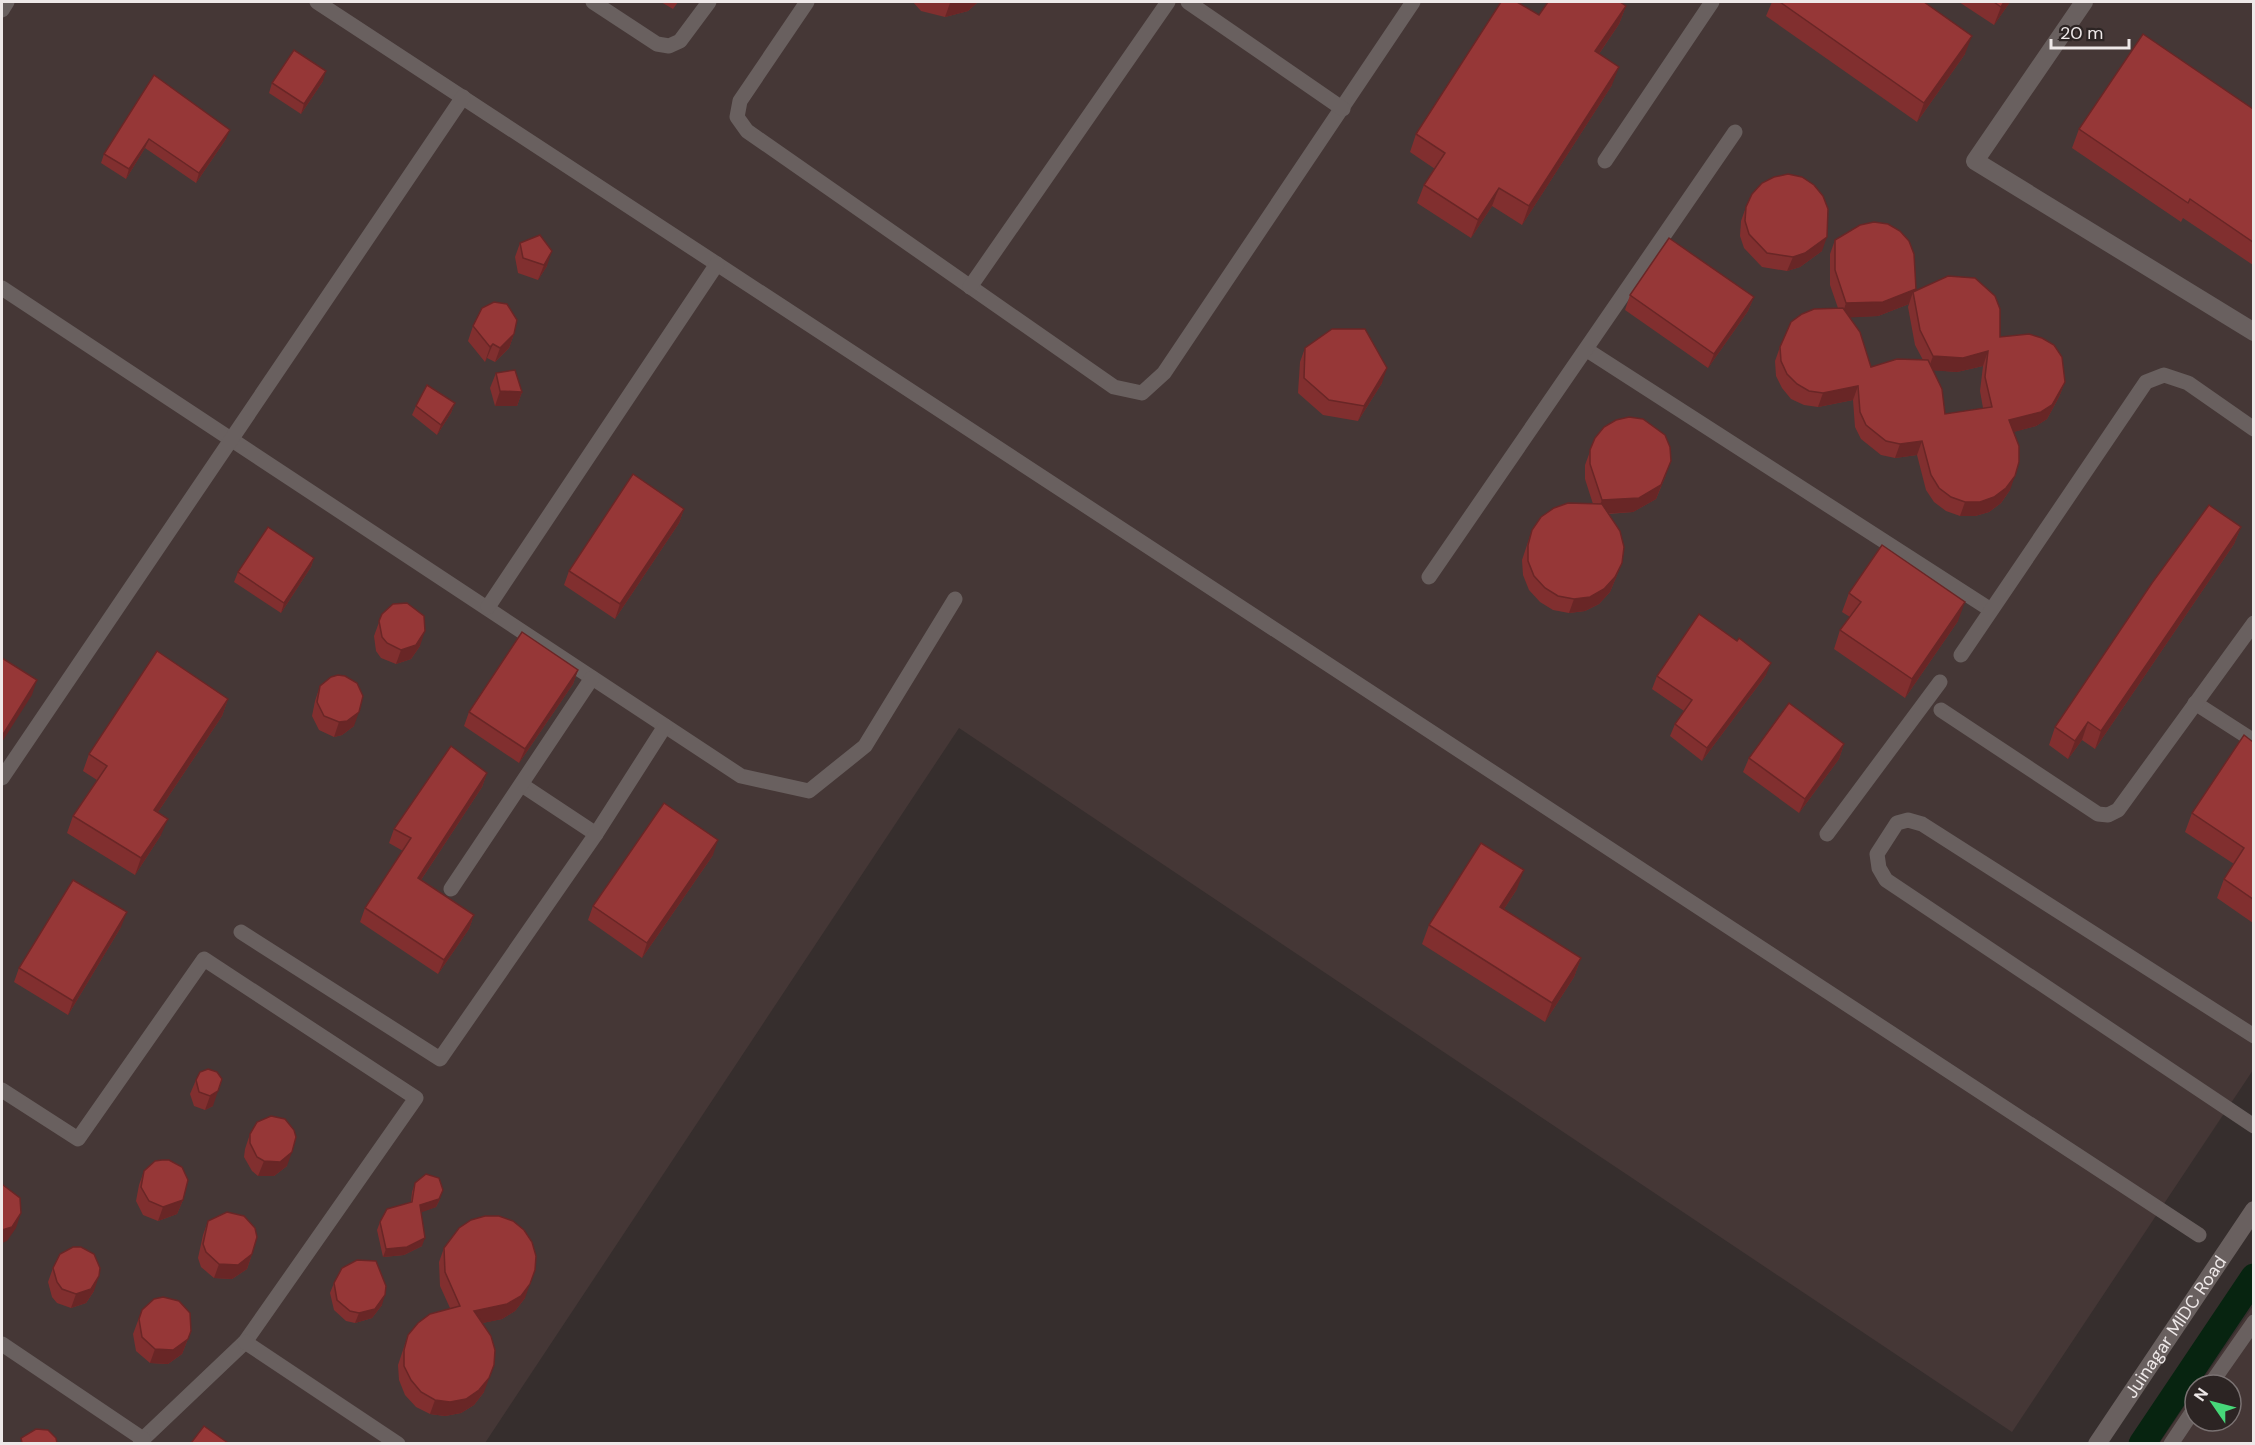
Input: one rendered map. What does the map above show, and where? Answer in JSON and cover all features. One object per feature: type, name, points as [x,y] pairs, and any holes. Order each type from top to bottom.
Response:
[{"type":"street","points":[[2084,2],[1975,161],[2253,332]]},
{"type":"street","name":"Juinagar MIDC Road","points":[[2097,1443],[2253,1210]]},
{"type":"lane","points":[[2,10],[7,2]]},
{"type":"lane","points":[[317,2],[2199,1235]]},
{"type":"lane","points":[[593,2],[657,44],[669,46],[680,41],[709,2]]},
{"type":"lane","points":[[807,2],[740,101],[737,117],[747,131],[1114,387],[1142,393],[1164,373],[1413,2]]},
{"type":"lane","points":[[970,287],[1168,2]]},
{"type":"lane","points":[[1188,2],[1343,109]]},
{"type":"lane","points":[[1605,161],[1712,2]]},
{"type":"lane","points":[[2,778],[463,97]]},
{"type":"lane","points":[[1429,577],[1735,132]]},
{"type":"lane","points":[[488,608],[717,264]]},
{"type":"lane","points":[[2,288],[741,776],[809,791],[865,746],[955,599]]},
{"type":"lane","points":[[1587,350],[1991,610]]},
{"type":"lane","points":[[1961,655],[2146,382],[2164,375],[2188,383],[2253,429]]},
{"type":"lane","points":[[1941,710],[2097,814],[2108,815],[2118,810],[2253,623]]},
{"type":"lane","points":[[451,889],[592,678]]},
{"type":"lane","points":[[1827,834],[1940,682]]},
{"type":"lane","points":[[2195,703],[2253,741]]},
{"type":"lane","points":[[241,932],[440,1059],[596,834],[665,726]]},
{"type":"lane","points":[[522,785],[596,834]]},
{"type":"lane","points":[[2253,1036],[1922,824],[1908,820],[1898,823],[1877,854],[1879,868],[1886,880],[2253,1126]]},
{"type":"lane","points":[[2,1090],[78,1139],[204,959],[416,1098],[245,1342],[141,1441],[2,1344]]},
{"type":"lane","points":[[2219,1373],[2253,1322]]},
{"type":"lane","points":[[245,1342],[398,1443]]},
{"type":"lane","points":[[2171,1443],[2183,1426]]},
{"type":"shaded area","points":[[2,2],[2253,2],[2253,1070],[2012,1432],[959,728],[485,1443],[2,1444]]},
{"type":"shaded area","points":[[2253,1306],[2253,1443],[2159,1444],[2183,1409],[2183,1433],[2243,1433],[2243,1373],[2207,1373]]},
{"type":"building","points":[[1501,2],[1517,2],[1539,15],[1548,2],[1620,2],[1626,6],[1595,51],[1619,67],[1529,206],[1499,188],[1478,220],[1424,185],[1445,153],[1416,134]]},
{"type":"building","points":[[1780,2],[1924,2],[1972,36],[1924,103]]},
{"type":"building","points":[[1994,2],[2004,2],[2001,7]]},
{"type":"building","points":[[2143,34],[2253,109],[2253,242],[2190,199],[2188,203],[2079,129]]},
{"type":"building","points":[[294,50],[326,71],[304,104],[272,83]]},
{"type":"building","points":[[154,75],[230,130],[199,173],[149,139],[129,169],[104,154]]},
{"type":"building","points":[[1788,174],[1802,177],[1814,185],[1823,196],[1828,209],[1827,237],[1805,253],[1793,257],[1767,253],[1749,234],[1745,221],[1746,207],[1752,194],[1762,183]]},
{"type":"building","points":[[1874,222],[1888,224],[1900,231],[1909,241],[1914,254],[1916,289],[1883,302],[1846,303],[1835,270],[1835,240],[1860,225]]},
{"type":"building","points":[[540,235],[552,251],[544,265],[523,258],[520,243]]},
{"type":"building","points":[[1669,238],[1754,297],[1714,354],[1630,295]]},
{"type":"building","points":[[1948,276],[1975,278],[1995,296],[2000,309],[2000,337],[2029,334],[2042,338],[2054,345],[2062,357],[2065,382],[2052,405],[2041,412],[2009,420],[2019,446],[2019,462],[2015,476],[2006,488],[1994,497],[1980,502],[1965,502],[1951,497],[1939,488],[1931,475],[1922,441],[1900,444],[1886,441],[1866,425],[1860,412],[1858,386],[1823,393],[1809,391],[1787,374],[1781,361],[1780,347],[1791,322],[1814,309],[1843,308],[1860,332],[1871,367],[1897,359],[1928,360],[1942,389],[1945,414],[1992,407],[1985,377],[1988,351],[1963,358],[1933,356],[1920,330],[1913,292]]},
{"type":"building","points":[[494,302],[507,304],[517,320],[514,334],[500,348],[493,344],[490,347],[473,326],[482,308]]},
{"type":"building","points":[[1332,329],[1365,329],[1387,368],[1364,406],[1329,400],[1304,378],[1305,348]]},
{"type":"building","points":[[515,370],[522,392],[500,391],[496,373]]},
{"type":"building","points":[[427,385],[455,403],[441,425],[416,406]]},
{"type":"building","points":[[1629,417],[1643,419],[1665,435],[1670,447],[1671,461],[1661,485],[1639,498],[1602,500],[1590,464],[1590,450],[1595,438],[1604,427],[1616,420]]},
{"type":"building","points":[[633,474],[684,509],[620,604],[569,571]]},
{"type":"building","points":[[1568,503],[1602,504],[1620,531],[1624,547],[1622,563],[1615,577],[1604,589],[1590,597],[1574,599],[1558,596],[1545,588],[1534,576],[1528,561],[1528,545],[1532,530],[1541,517],[1554,508]]},
{"type":"building","points":[[2209,505],[2241,527],[2101,731],[2088,722],[2075,741],[2055,727],[2152,583]]},
{"type":"building","points":[[268,527],[314,558],[284,603],[238,572]]},
{"type":"building","points":[[1882,545],[1965,602],[1912,679],[1840,630],[1861,602],[1849,593]]},
{"type":"building","points":[[407,603],[424,616],[425,631],[416,645],[401,650],[387,643],[382,637],[379,621],[382,614],[393,604]]},
{"type":"building","points":[[1699,614],[1737,641],[1739,638],[1771,663],[1707,748],[1675,724],[1692,700],[1657,676]]},
{"type":"building","points":[[522,632],[578,670],[525,749],[469,712]]},
{"type":"building","points":[[157,651],[228,699],[154,810],[168,819],[141,858],[73,816],[107,766],[89,754]]},
{"type":"building","points":[[2,658],[37,680],[2,736]]},
{"type":"building","points":[[338,675],[357,683],[363,696],[359,712],[347,721],[339,722],[324,716],[317,702],[320,686],[331,677]]},
{"type":"building","points":[[1789,703],[1844,744],[1805,799],[1749,758]]},
{"type":"building","points":[[2244,735],[2253,742],[2253,899],[2224,879],[2244,848],[2192,813]]},
{"type":"building","points":[[451,746],[487,773],[418,878],[474,915],[444,960],[365,908],[411,838],[394,829]]},
{"type":"building","points":[[664,803],[718,840],[647,943],[593,906]]},
{"type":"building","points":[[1481,843],[1524,870],[1500,907],[1581,958],[1552,1003],[1429,925]]},
{"type":"building","points":[[73,880],[127,912],[73,1001],[19,968]]},
{"type":"building","points":[[208,1069],[217,1072],[222,1079],[218,1091],[210,1096],[199,1092],[196,1080],[200,1072]]},
{"type":"building","points":[[271,1116],[285,1119],[294,1130],[296,1137],[292,1152],[280,1162],[264,1161],[257,1157],[250,1143],[250,1134],[257,1122]]},
{"type":"building","points":[[169,1160],[182,1167],[188,1180],[183,1200],[163,1207],[149,1201],[141,1187],[144,1171],[155,1161]]},
{"type":"building","points":[[426,1174],[439,1178],[443,1190],[439,1199],[420,1205],[425,1238],[407,1247],[386,1249],[380,1222],[387,1209],[412,1202],[415,1183]]},
{"type":"building","points":[[2,1185],[20,1198],[21,1213],[12,1227],[2,1230]]},
{"type":"building","points":[[227,1212],[244,1216],[255,1228],[257,1237],[252,1254],[238,1265],[219,1264],[206,1252],[203,1244],[208,1221]]},
{"type":"building","points":[[485,1216],[499,1216],[513,1221],[524,1230],[532,1242],[536,1256],[535,1270],[530,1284],[521,1296],[507,1304],[474,1311],[491,1336],[495,1350],[494,1365],[489,1378],[479,1390],[466,1399],[450,1402],[435,1400],[421,1392],[411,1380],[404,1366],[404,1350],[408,1335],[430,1314],[460,1306],[445,1272],[444,1248],[459,1228],[471,1220]]},
{"type":"building","points":[[73,1247],[81,1247],[94,1254],[100,1268],[99,1276],[91,1289],[76,1294],[62,1289],[57,1282],[53,1268],[60,1254]]},
{"type":"building","points":[[357,1260],[376,1261],[386,1286],[385,1295],[375,1309],[359,1313],[350,1311],[337,1300],[334,1283],[342,1268]]},
{"type":"building","points":[[163,1297],[179,1301],[190,1313],[191,1331],[188,1339],[173,1350],[155,1349],[142,1337],[139,1319],[142,1310],[154,1299]]},
{"type":"building","points":[[204,1426],[228,1443],[191,1443]]},
{"type":"building","points":[[36,1429],[48,1430],[56,1438],[57,1443],[22,1443],[21,1438]]},
{"type":"waterway","points":[[2142,1444],[2254,1277]]}]
